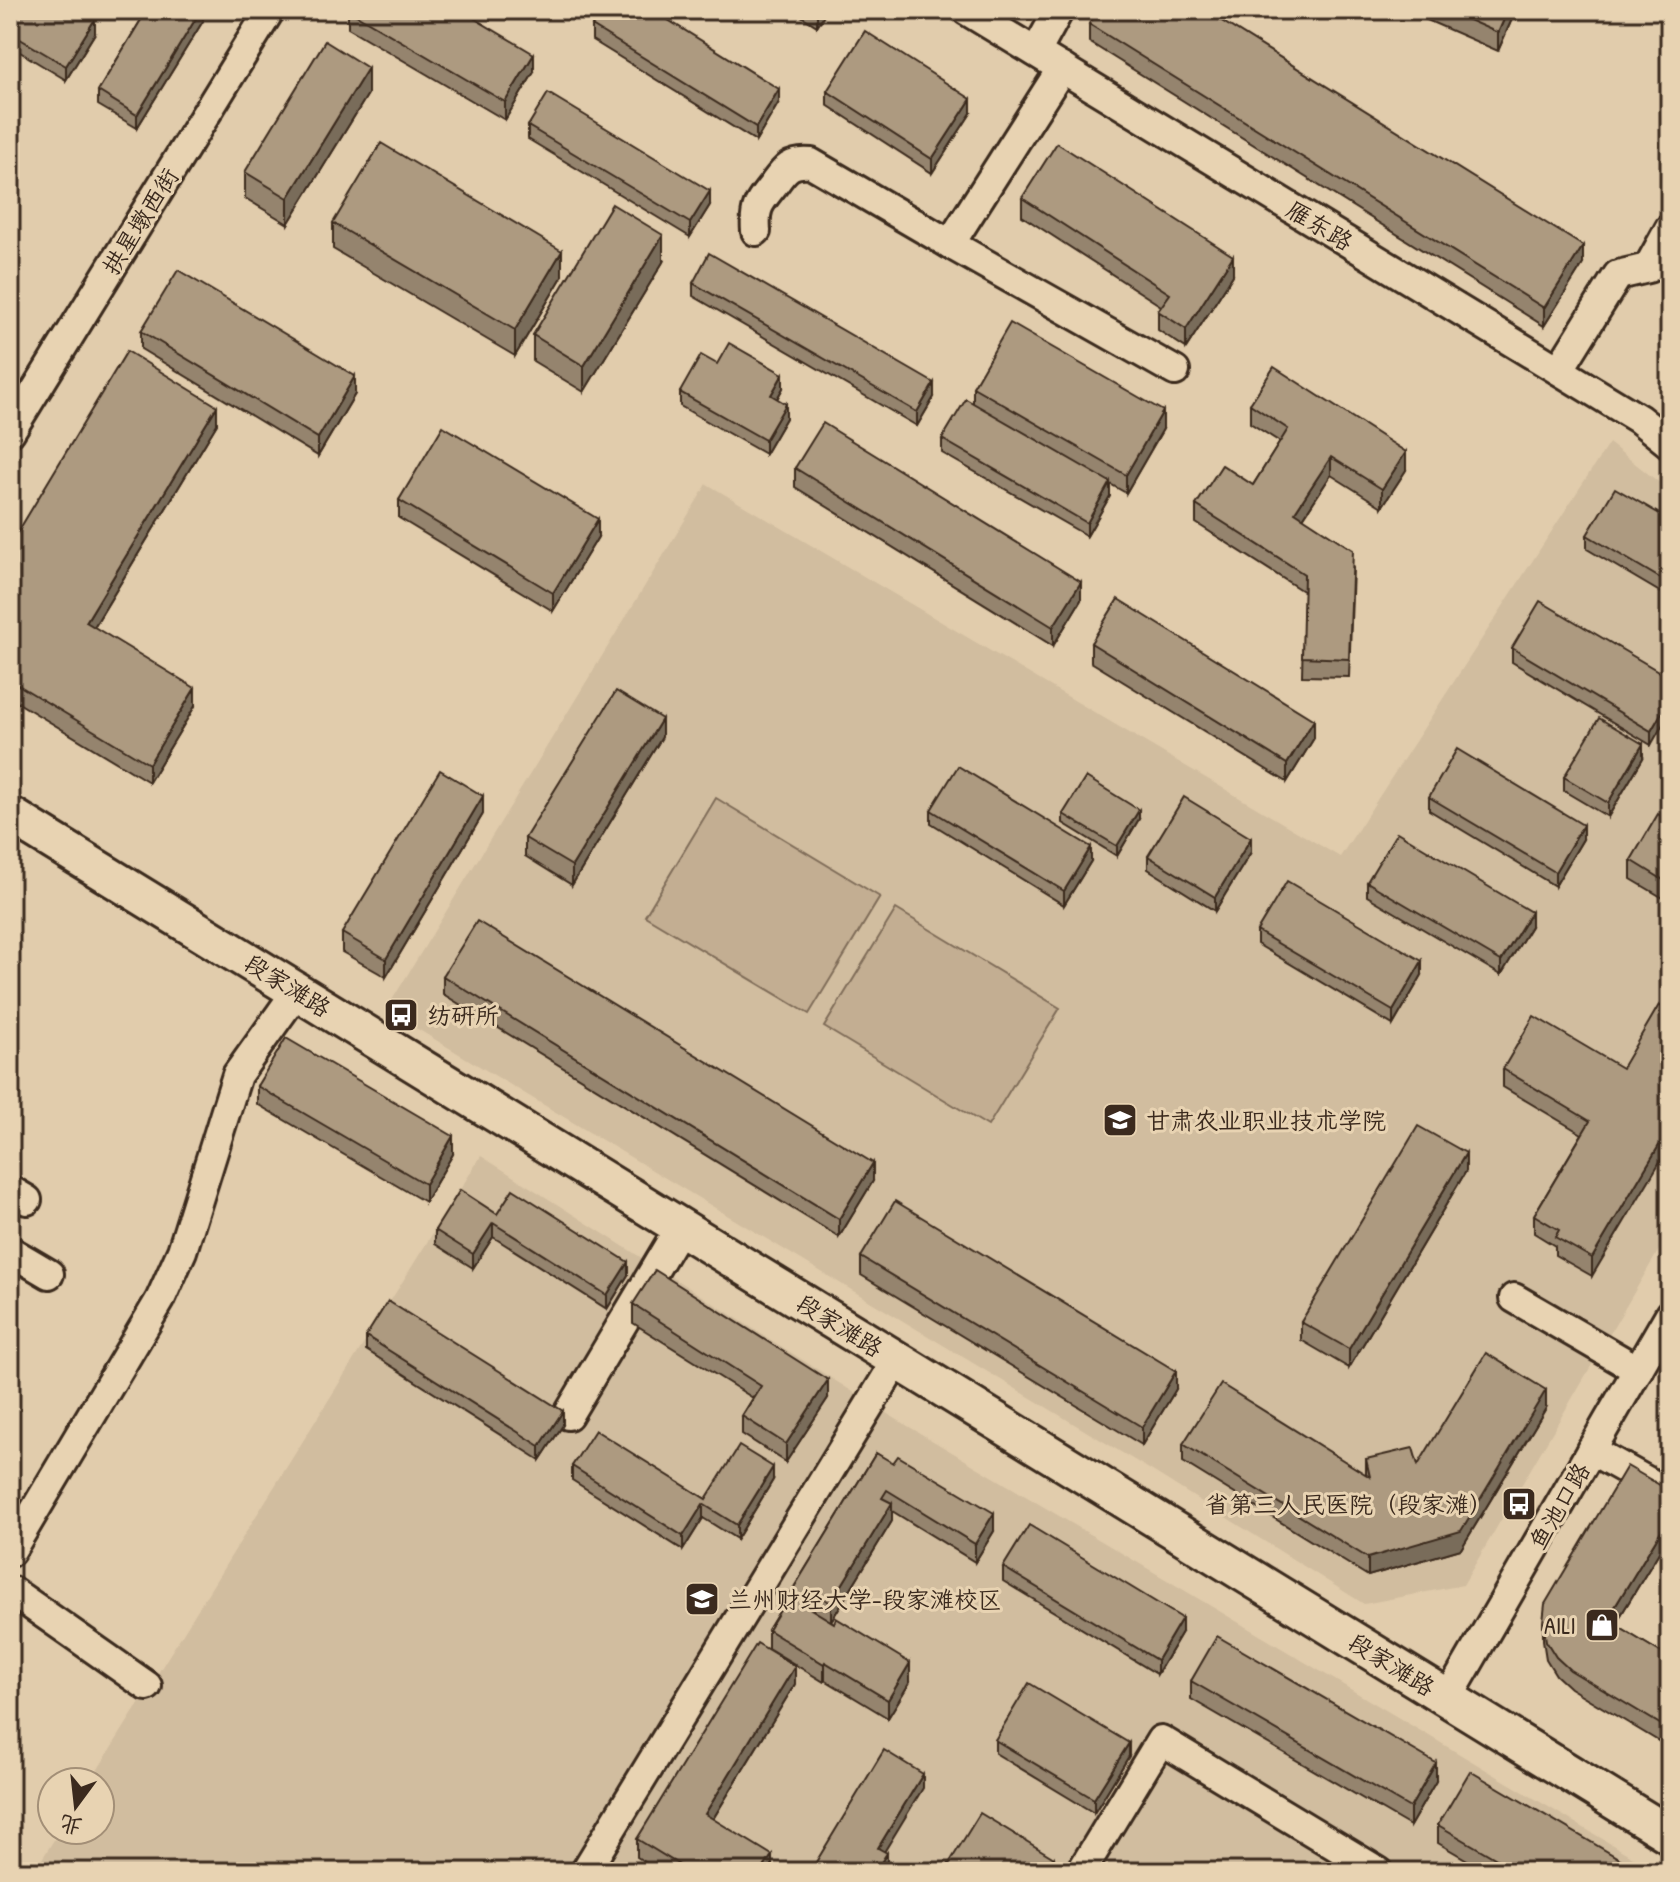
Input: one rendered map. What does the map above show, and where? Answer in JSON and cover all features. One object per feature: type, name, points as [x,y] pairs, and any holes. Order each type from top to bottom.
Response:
[{"type":"main road","name":"段家滩路","points":[[10,815],[1670,1835]]},
{"type":"street","name":"拱星墩西街","points":[[10,432],[270,10]]},
{"type":"street","name":"雁东路","points":[[966,10],[1639,419],[1670,444]]},
{"type":"street","points":[[1036,52],[1059,10]]},
{"type":"street","points":[[950,244],[1062,68]]},
{"type":"street","points":[[756,231],[755,218],[765,193],[785,168],[802,162],[811,163],[1175,371]]},
{"type":"street","points":[[1559,370],[1618,275],[1648,268],[1670,228]]},
{"type":"street","points":[[10,1552],[160,1300],[182,1251],[237,1075],[297,991]]},
{"type":"street","points":[[568,1415],[680,1227]]},
{"type":"street","points":[[10,1251],[49,1274]]},
{"type":"street","points":[[1514,1298],[1638,1370]]},
{"type":"street","name":"鱼池口路","points":[[1448,1698],[1670,1314]]},
{"type":"street","points":[[585,1872],[897,1360]]},
{"type":"street","points":[[1591,1450],[1670,1494]]},
{"type":"street","points":[[10,1590],[147,1686]]},
{"type":"street","points":[[1081,1872],[1161,1740],[1379,1872]]},
{"type":"shaded area","name":"甘肃农业职业技术学院","points":[[1609,443],[1670,491],[1670,1231],[1463,1585],[1364,1604],[1154,1472],[386,1010],[707,484],[1340,857]]},
{"type":"shaded area","points":[[716,798],[880,897],[809,1014],[645,916]]},
{"type":"shaded area","points":[[896,909],[1060,1008],[988,1126],[824,1027]]},
{"type":"shaded area","name":"兰州财经大学-段家滩校区","points":[[481,1156],[891,1416],[1658,1872],[34,1872],[50,1846],[116,1846],[116,1766],[100,1766]]},
{"type":"building","points":[[10,10],[80,10],[95,19],[66,66],[10,33]]},
{"type":"building","points":[[147,10],[201,10],[137,115],[98,91]]},
{"type":"building","points":[[348,10],[460,10],[534,54],[505,102]]},
{"type":"building","points":[[602,10],[652,10],[779,89],[756,127],[592,26]]},
{"type":"building","points":[[1098,10],[1204,10],[1583,246],[1544,308],[1089,24]]},
{"type":"building","points":[[1446,10],[1508,10],[1498,33]]},
{"type":"building","points":[[865,31],[971,99],[932,159],[827,91]]},
{"type":"building","points":[[325,41],[368,68],[288,198],[245,172]]},
{"type":"building","points":[[548,93],[710,191],[690,223],[528,126]]},
{"type":"building","points":[[381,143],[562,251],[515,330],[333,223]]},
{"type":"building","points":[[1057,143],[1233,256],[1186,329],[1158,311],[1170,294],[1022,198]]},
{"type":"building","points":[[612,204],[663,235],[584,366],[533,335]]},
{"type":"building","points":[[709,253],[934,383],[917,412],[693,283]]},
{"type":"building","points":[[178,270],[355,376],[318,438],[141,331]]},
{"type":"building","points":[[1010,323],[1163,411],[1126,475],[973,387]]},
{"type":"building","points":[[729,343],[783,374],[771,395],[786,404],[765,440],[680,392],[701,355],[717,364]]},
{"type":"building","points":[[127,351],[217,406],[86,622],[195,688],[149,764],[10,680],[10,545]]},
{"type":"building","points":[[1274,367],[1406,452],[1382,489],[1331,457],[1295,512],[1353,550],[1349,659],[1302,657],[1304,574],[1196,505],[1222,465],[1253,485],[1288,429],[1250,404]]},
{"type":"building","points":[[966,399],[1110,482],[1087,523],[942,439]]},
{"type":"building","points":[[823,423],[1081,582],[1053,627],[795,468]]},
{"type":"building","points":[[443,426],[598,519],[553,593],[399,500]]},
{"type":"building","points":[[1615,488],[1670,520],[1670,584],[1587,535]]},
{"type":"building","points":[[1118,599],[1314,720],[1287,764],[1091,643]]},
{"type":"building","points":[[1540,601],[1670,678],[1670,698],[1651,731],[1512,648]]},
{"type":"building","points":[[616,691],[662,719],[572,866],[525,838]]},
{"type":"building","points":[[1599,718],[1643,744],[1608,803],[1564,777]]},
{"type":"building","points":[[1457,749],[1583,825],[1555,872],[1429,797]]},
{"type":"building","points":[[958,766],[1091,847],[1064,891],[931,810]]},
{"type":"building","points":[[440,770],[483,796],[386,959],[342,933]]},
{"type":"building","points":[[1086,777],[1139,810],[1117,846],[1063,814]]},
{"type":"building","points":[[1184,797],[1251,838],[1215,897],[1148,856]]},
{"type":"building","points":[[1658,814],[1670,822],[1670,884],[1631,860]]},
{"type":"building","points":[[1397,832],[1531,912],[1501,961],[1367,882]]},
{"type":"building","points":[[1287,881],[1422,961],[1393,1011],[1257,931]]},
{"type":"building","points":[[477,921],[873,1163],[839,1219],[443,976]]},
{"type":"building","points":[[1659,1005],[1670,1012],[1670,1127],[1592,1258],[1555,1237],[1559,1230],[1534,1215],[1590,1121],[1503,1069],[1534,1016],[1622,1068]]},
{"type":"building","points":[[286,1038],[453,1136],[425,1184],[257,1086]]},
{"type":"building","points":[[1418,1126],[1466,1153],[1349,1349],[1301,1322]]},
{"type":"building","points":[[513,1189],[628,1262],[607,1295],[493,1223],[473,1254],[435,1230],[460,1190],[497,1214]]},
{"type":"building","points":[[895,1201],[1176,1371],[1142,1427],[861,1257]]},
{"type":"building","points":[[655,1270],[828,1380],[786,1444],[742,1416],[761,1386],[633,1304]]},
{"type":"building","points":[[388,1301],[563,1411],[540,1446],[366,1336]]},
{"type":"building","points":[[1486,1353],[1546,1390],[1461,1531],[1368,1558],[1183,1444],[1221,1384],[1370,1477],[1366,1459],[1413,1448],[1418,1465]]},
{"type":"building","points":[[595,1430],[706,1499],[739,1446],[773,1467],[737,1525],[703,1504],[683,1536],[572,1466]]},
{"type":"building","points":[[876,1453],[893,1463],[898,1456],[994,1513],[975,1544],[887,1490],[882,1498],[892,1503],[831,1603],[814,1593],[806,1606],[834,1623],[836,1618],[910,1663],[888,1700],[768,1630]]},
{"type":"building","points":[[1627,1466],[1670,1491],[1670,1516],[1607,1620],[1670,1658],[1670,1730],[1570,1670],[1556,1657],[1546,1641],[1543,1622],[1545,1604]]},
{"type":"building","points":[[1029,1525],[1182,1618],[1157,1660],[1003,1567]]},
{"type":"building","points":[[1217,1636],[1436,1763],[1410,1808],[1191,1681]]},
{"type":"building","points":[[757,1643],[795,1666],[705,1814],[772,1855],[761,1872],[691,1872],[637,1839]]},
{"type":"building","points":[[1029,1683],[1129,1743],[1094,1799],[995,1740]]},
{"type":"building","points":[[884,1750],[923,1774],[878,1848],[887,1853],[875,1872],[810,1872]]},
{"type":"building","points":[[1470,1771],[1642,1872],[1519,1872],[1438,1825]]},
{"type":"building","points":[[980,1813],[1054,1858],[1045,1872],[945,1870]]},
{"type":"place","name":"纺研所","points":[[401,1015]]},
{"type":"place","name":"甘肃农业职业技术学院","points":[[1120,1120]]},
{"type":"place","name":"省第三人民医院（段家滩）","points":[[1519,1504]]},
{"type":"place","name":"兰州财经大学-段家滩校区","points":[[702,1599]]},
{"type":"place","name":"AILI","points":[[1602,1625]]}]
